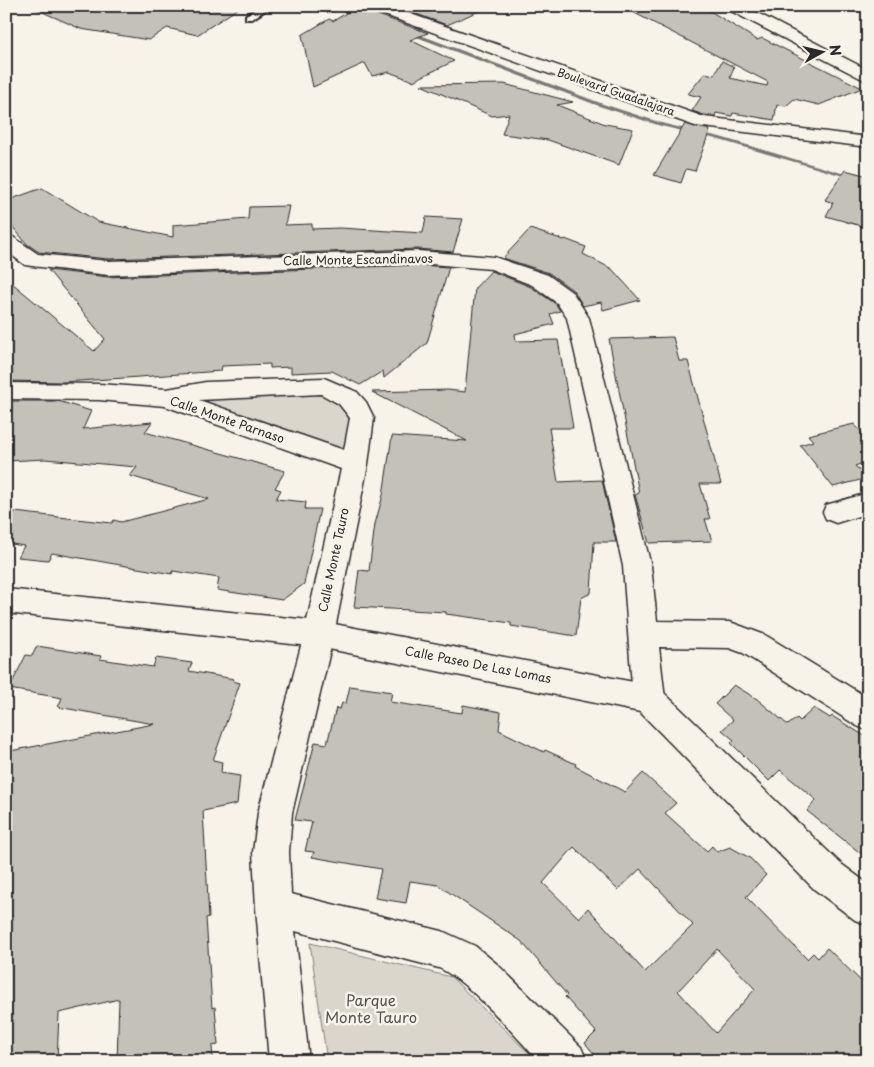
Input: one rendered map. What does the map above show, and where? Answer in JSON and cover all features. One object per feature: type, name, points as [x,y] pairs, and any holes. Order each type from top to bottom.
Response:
[{"type":"street","points":[[732,6],[868,77]]},
{"type":"street","name":"Boulevard Guadalajara","points":[[384,8],[701,122],[868,142]]},
{"type":"street","name":"Calle Monte Escandinavos","points":[[6,241],[32,260],[108,268],[418,257],[494,263],[540,280],[565,298],[578,318],[637,566],[649,699]]},
{"type":"street","name":"Calle Monte Tauro","points":[[167,398],[206,390],[324,386],[348,398],[357,408],[362,418],[355,464],[319,634],[275,813],[271,852],[274,908],[290,1061]]},
{"type":"street","name":"Calle Monte Parnaso","points":[[6,391],[99,392],[167,398],[355,464]]},
{"type":"street","points":[[836,512],[868,503]]},
{"type":"street","name":"Calle Paseo De Las Lomas","points":[[6,600],[319,634],[649,699]]},
{"type":"street","points":[[644,634],[730,635],[754,644],[868,716]]},
{"type":"street","points":[[649,699],[827,876],[868,907]]},
{"type":"street","points":[[274,908],[442,950],[462,959],[484,976],[567,1061]]},
{"type":"lane","points":[[249,17],[267,6]]},
{"type":"green space","points":[[314,393],[337,403],[347,414],[349,430],[345,454],[199,401]]},
{"type":"green space","name":"Parque Monte Tauro","points":[[310,943],[451,977],[537,1061],[327,1061]]},
{"type":"building","points":[[29,6],[242,6],[197,35],[167,28],[149,40],[81,29]]},
{"type":"building","points":[[358,6],[364,6],[367,11],[428,33],[410,40],[454,61],[413,81],[389,72],[372,76],[365,63],[313,87],[302,35],[329,19],[333,21]]},
{"type":"building","points":[[394,6],[490,6],[447,25]]},
{"type":"building","points":[[621,6],[702,6],[757,40],[762,38],[862,88],[819,105],[794,99],[786,106],[777,105],[774,120],[733,113],[732,116],[716,113],[715,116],[704,115],[692,111],[701,97],[688,94],[705,73],[714,75],[722,61],[734,67],[730,78],[767,86],[768,82]]},
{"type":"building","points":[[504,84],[573,102],[557,105],[605,124],[633,129],[619,165],[548,140],[502,134],[509,114],[492,116],[421,85]]},
{"type":"building","points":[[685,124],[710,130],[695,171],[686,169],[681,183],[654,175]]},
{"type":"building","points":[[845,170],[868,176],[868,228],[826,216],[833,203],[825,200]]},
{"type":"building","points":[[42,188],[98,222],[173,237],[173,225],[248,219],[249,207],[289,206],[285,225],[312,224],[312,229],[340,228],[423,233],[426,217],[463,219],[453,252],[418,249],[108,259],[39,252],[27,244],[6,219],[6,201]]},
{"type":"building","points":[[530,229],[586,247],[583,254],[612,269],[640,300],[603,310],[601,302],[583,306],[574,291],[549,273],[503,258]]},
{"type":"building","points":[[418,265],[449,267],[427,343],[384,378],[383,371],[360,385],[332,371],[291,373],[291,367],[270,368],[270,364],[222,366],[221,371],[125,378],[62,382],[6,381],[6,278],[94,351],[105,339],[48,270],[108,277]]},
{"type":"building","points":[[491,271],[531,287],[556,304],[560,311],[550,314],[554,324],[515,334],[516,341],[558,340],[573,428],[549,428],[558,482],[602,480],[616,542],[594,542],[591,593],[581,598],[576,636],[511,626],[511,623],[446,614],[446,612],[354,607],[359,570],[369,571],[375,524],[383,495],[392,436],[467,441],[372,392],[448,390],[465,392],[475,288]]},
{"type":"building","points":[[673,337],[679,361],[688,361],[721,484],[700,484],[710,519],[705,519],[712,541],[649,543],[635,495],[639,493],[609,339]]},
{"type":"building","points":[[6,401],[58,401],[91,411],[83,429],[152,422],[145,432],[285,471],[275,488],[281,490],[276,499],[306,502],[305,509],[320,509],[304,584],[282,600],[217,590],[219,578],[173,571],[172,574],[52,553],[48,560],[18,557],[24,546],[6,543],[6,511],[112,523],[114,520],[121,522],[209,499],[130,476],[137,467],[45,459],[8,461],[10,455],[6,455]]},
{"type":"building","points":[[854,424],[868,439],[868,461],[855,466],[868,478],[833,487],[800,445],[813,441],[808,435]]},
{"type":"building","points":[[37,646],[101,656],[100,659],[153,667],[156,658],[192,663],[189,671],[234,679],[233,681],[240,683],[213,760],[222,762],[221,773],[240,776],[237,804],[203,811],[209,917],[206,918],[212,1008],[215,1007],[218,1045],[212,1046],[213,1061],[117,1061],[119,999],[59,1013],[57,1061],[6,1061],[6,1016],[10,959],[6,960],[6,754],[10,753],[10,751],[154,724],[58,707],[62,698],[9,689],[26,655],[32,656]]},
{"type":"building","points":[[734,685],[757,699],[788,725],[797,718],[800,721],[814,708],[830,718],[832,716],[868,738],[868,859],[807,811],[816,800],[780,770],[769,781],[731,743],[734,740],[722,730],[733,720],[715,704]]},
{"type":"building","points":[[350,686],[392,692],[390,702],[462,713],[463,705],[501,712],[499,730],[544,752],[545,750],[576,764],[575,766],[625,792],[643,773],[676,803],[665,813],[707,851],[712,846],[717,852],[730,847],[750,858],[766,875],[746,897],[807,959],[813,953],[818,958],[827,948],[868,988],[868,1053],[861,1061],[600,1061],[585,1043],[596,1032],[565,997],[567,995],[521,941],[438,885],[410,881],[406,903],[375,898],[381,869],[312,857],[314,852],[305,851],[312,822],[295,820],[315,742],[327,744],[336,708],[340,709],[342,703],[346,703]],"holes":[[[574,847],[618,890],[640,869],[693,925],[645,972],[588,908],[579,918],[543,883]],[[717,949],[755,989],[716,1033],[678,991]]]},
{"type":"waterway","points":[[335,6],[361,15]]},
{"type":"waterway","points":[[408,32],[601,105],[663,125],[718,138],[852,177]]}]
